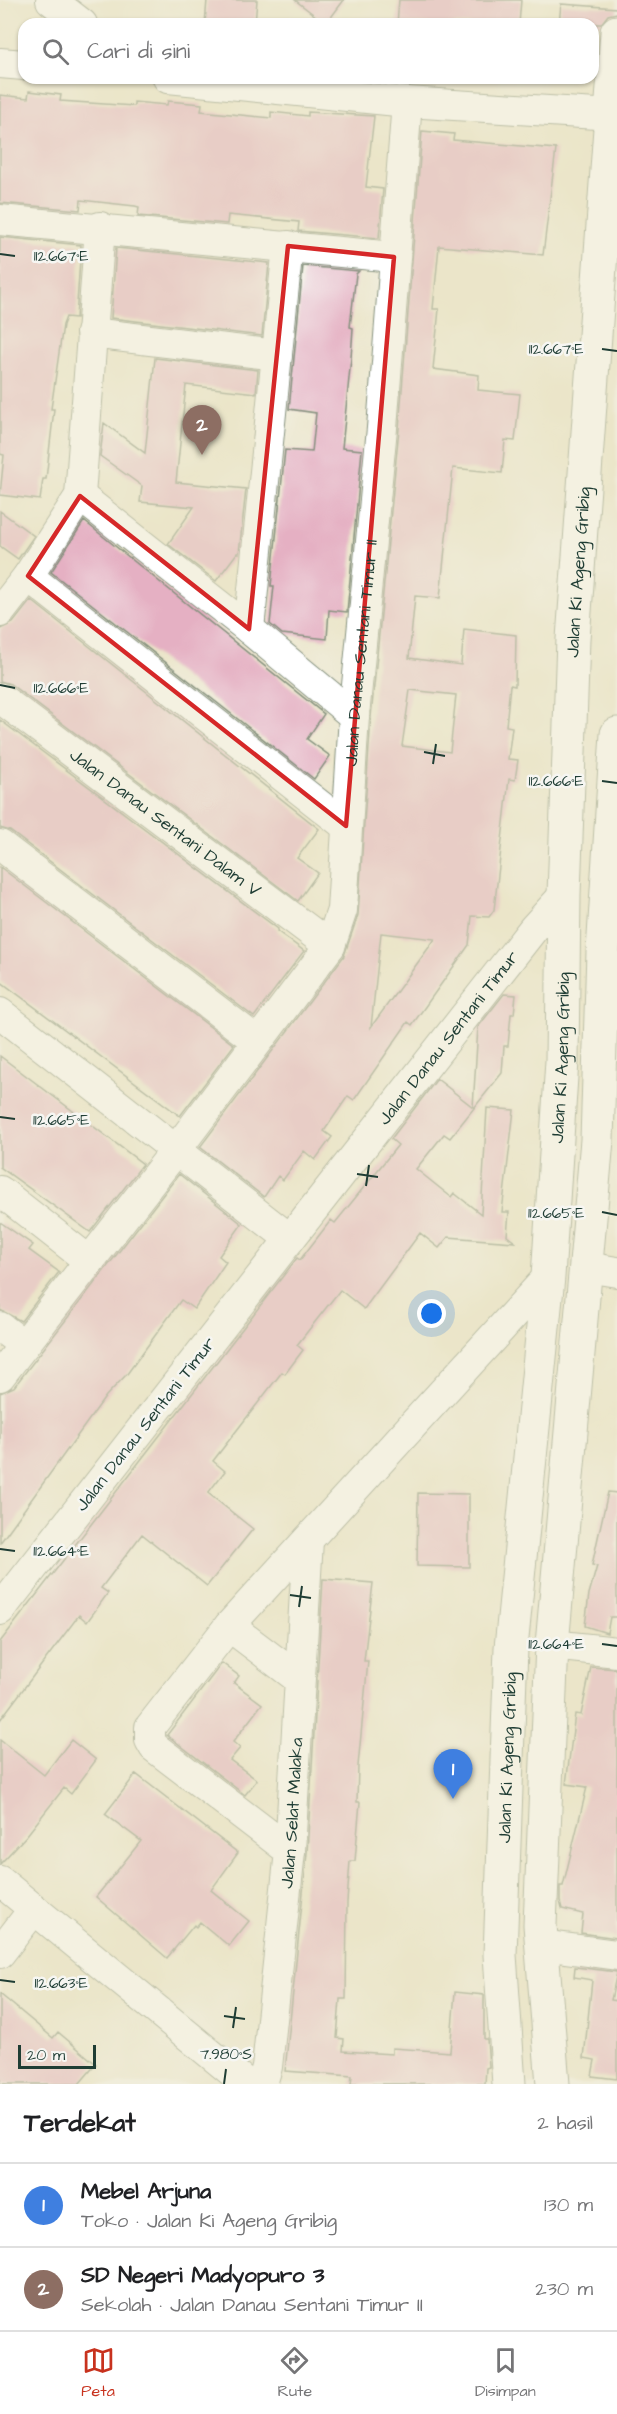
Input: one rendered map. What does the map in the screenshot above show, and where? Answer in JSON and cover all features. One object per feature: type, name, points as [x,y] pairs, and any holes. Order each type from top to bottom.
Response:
[{"type":"main road","name":"Jalan Ki Ageng Gribig","points":[[509,2084],[500,1955],[511,1648],[548,1277],[562,1060],[564,895],[573,639],[605,390],[617,32]]},
{"type":"main road","points":[[553,2084],[540,1924],[552,1646],[601,1270],[598,1118],[603,952],[617,734]]},
{"type":"street","points":[[51,0],[74,18]]},
{"type":"street","points":[[0,63],[18,64]]},
{"type":"street","points":[[228,84],[407,102],[613,115]]},
{"type":"street","name":"Jalan Danau Sentani Timur II","points":[[0,1376],[88,1260],[176,1150],[330,946],[342,910],[354,716],[382,428],[407,102]]},
{"type":"street","points":[[0,220],[100,227],[394,257]]},
{"type":"street","points":[[0,612],[28,576],[80,496],[100,227]]},
{"type":"street","points":[[249,628],[288,246]]},
{"type":"street","points":[[91,333],[277,355]]},
{"type":"street","points":[[80,496],[249,628],[354,716]]},
{"type":"street","points":[[28,576],[346,826]]},
{"type":"street","name":"Jalan Danau Sentani Dalam V","points":[[0,698],[330,946]]},
{"type":"street","points":[[0,845],[257,1041]]},
{"type":"street","name":"Jalan Danau Sentani Timur","points":[[0,1610],[526,938],[564,895]]},
{"type":"street","points":[[0,1013],[290,1239]]},
{"type":"street","points":[[0,1191],[88,1260]]},
{"type":"street","points":[[290,1851],[154,1747],[150,1740],[150,1727],[230,1626],[548,1277]]},
{"type":"street","points":[[0,1327],[24,1345]]},
{"type":"street","name":"Jalan Selat Malaka","points":[[262,2084],[267,2067],[290,1851],[308,1540]]},
{"type":"street","points":[[230,1626],[299,1679]]},
{"type":"street","points":[[552,1646],[617,1652]]},
{"type":"street","points":[[0,1881],[248,2084]]},
{"type":"street","points":[[0,1953],[34,1909]]},
{"type":"street","points":[[542,1945],[617,1955]]},
{"type":"highlighted area","points":[[288,246],[394,257],[346,826],[28,576],[80,496],[249,629]]},
{"type":"building","points":[[207,0],[257,0],[256,18],[206,18]]},
{"type":"building","points":[[295,0],[344,0],[330,18],[318,18]]},
{"type":"building","points":[[399,0],[521,0],[520,18],[398,18]]},
{"type":"building","points":[[561,4],[617,8],[617,13],[608,15],[601,24],[599,24],[599,18],[560,18]]},
{"type":"building","points":[[29,91],[61,95],[60,101],[134,106],[134,102],[167,105],[168,101],[202,104],[201,111],[271,118],[271,112],[308,116],[308,112],[374,116],[366,187],[383,189],[379,238],[298,231],[299,222],[228,215],[227,224],[138,216],[139,207],[81,200],[80,210],[0,203],[0,95],[28,98]]},
{"type":"building","points":[[422,131],[454,134],[453,140],[556,149],[543,255],[439,246],[433,309],[439,309],[433,369],[479,375],[478,390],[520,394],[515,441],[505,440],[502,473],[453,468],[440,598],[415,596],[409,658],[461,665],[464,629],[516,635],[515,686],[510,685],[506,726],[512,727],[508,759],[518,760],[515,780],[509,779],[494,910],[489,917],[472,916],[469,945],[412,1025],[408,1022],[354,1100],[348,1096],[324,1131],[332,1137],[315,1160],[304,1151],[283,1180],[278,1176],[264,1197],[200,1147],[344,956],[358,915],[371,717],[399,429]],"holes":[[[410,690],[456,695],[450,752],[402,746]],[[381,933],[435,939],[371,1027]]]},
{"type":"building","points":[[0,237],[81,245],[76,318],[66,317],[63,325],[51,409],[54,409],[46,479],[43,479],[40,500],[0,495],[4,455],[0,454]]},
{"type":"building","points":[[116,248],[269,263],[262,336],[111,318]]},
{"type":"building","points":[[303,266],[359,271],[356,274],[350,327],[353,328],[342,448],[362,450],[347,612],[329,610],[327,639],[282,634],[270,624],[274,586],[271,586],[285,450],[312,452],[316,413],[289,409]]},
{"type":"building","points":[[155,358],[258,370],[256,393],[186,385],[176,482],[246,489],[239,553],[216,581],[168,544],[194,507],[140,502],[142,486],[100,456],[104,423],[145,453]]},
{"type":"building","points":[[0,511],[34,536],[18,559],[0,546]]},
{"type":"building","points":[[84,521],[324,714],[307,739],[330,756],[314,779],[51,572]]},
{"type":"building","points":[[31,600],[319,829],[297,858],[318,873],[298,901],[10,684],[0,681],[0,629],[13,623]]},
{"type":"building","points":[[0,720],[304,951],[254,1017],[10,831],[0,828]]},
{"type":"building","points":[[0,867],[234,1045],[180,1116],[0,981]]},
{"type":"building","points":[[504,994],[516,995],[514,1014],[511,1014],[508,1046],[504,1046],[502,1073],[450,1138],[444,1134],[416,1169],[451,1197],[454,1193],[481,1214],[487,1108],[514,1110],[502,1212],[509,1212],[507,1236],[515,1242],[448,1237],[439,1248],[420,1233],[364,1309],[340,1290],[297,1345],[303,1350],[285,1374],[282,1372],[213,1461],[225,1471],[208,1493],[253,1529],[207,1586],[142,1534],[101,1588],[108,1593],[87,1622],[79,1615],[0,1720],[0,1642],[297,1258],[300,1260],[331,1220],[335,1223],[398,1145],[391,1139],[437,1079],[473,1107],[478,1027]]},
{"type":"building","points":[[0,1056],[143,1164],[90,1232],[0,1167]]},
{"type":"building","points":[[179,1174],[242,1224],[219,1256],[226,1262],[194,1309],[181,1300],[127,1374],[106,1396],[0,1543],[0,1393],[14,1387]]},
{"type":"building","points":[[0,1222],[33,1245],[29,1250],[59,1272],[21,1321],[0,1310]]},
{"type":"building","points":[[608,1492],[617,1493],[617,1617],[610,1617],[607,1633],[585,1626],[589,1594],[597,1566],[592,1565]]},
{"type":"building","points":[[418,1493],[469,1494],[469,1567],[417,1566]]},
{"type":"building","points":[[323,1579],[373,1583],[364,1661],[368,1661],[358,1766],[357,1802],[360,1802],[355,1861],[350,1861],[347,1902],[346,1999],[340,1999],[337,2038],[344,2039],[343,2051],[392,2054],[392,2048],[450,2052],[455,1992],[484,1995],[484,2039],[487,2039],[489,2067],[486,2068],[485,2084],[351,2084],[352,2076],[285,2071],[307,1853]]},
{"type":"building","points":[[222,1663],[239,1676],[234,1683],[262,1704],[233,1742],[240,1748],[230,1760],[257,1780],[245,1795],[167,1735]]},
{"type":"building","points":[[591,1667],[617,1669],[617,1938],[581,1933],[583,1914],[562,1909],[560,1901],[560,1886],[563,1886],[587,1787],[566,1784],[575,1714],[581,1715]]},
{"type":"building","points":[[0,1740],[44,1775],[71,1740],[96,1760],[71,1794],[64,1788],[27,1835],[0,1864]]},
{"type":"building","points":[[136,1774],[238,1853],[211,1890],[249,1921],[229,1946],[200,1922],[196,1927],[194,1925],[167,1958],[96,1897],[141,1841],[105,1814]]},
{"type":"building","points":[[575,1967],[617,1972],[611,2000],[617,2001],[617,2079],[592,2076],[595,2060],[584,2058],[592,1980],[574,1977]]},
{"type":"building","points":[[0,1994],[53,2038],[58,2032],[96,2064],[79,2084],[0,2084]]},
{"type":"place","name":"SD Negeri Madyopuro 3","points":[[202,455]]},
{"type":"place","name":"Mebel Arjuna","points":[[453,1799]]}]
